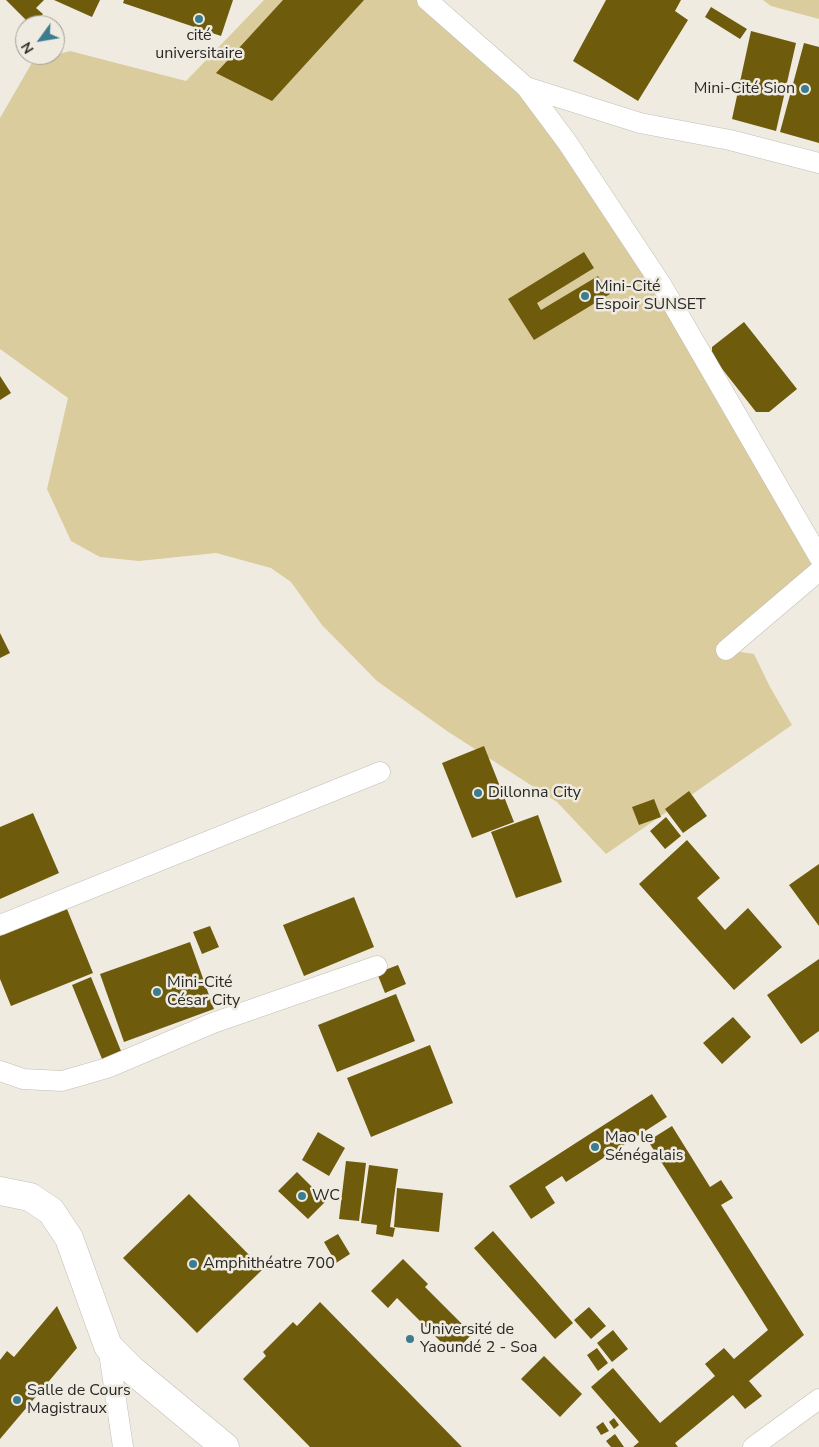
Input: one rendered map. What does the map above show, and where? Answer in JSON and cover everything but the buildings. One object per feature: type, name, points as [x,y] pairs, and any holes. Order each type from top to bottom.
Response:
[{"type":"street","points":[[427,0],[526,87],[567,142],[661,284],[819,557]]},
{"type":"street","points":[[526,87],[640,123],[730,140],[819,163]]},
{"type":"street","points":[[726,650],[819,571]]},
{"type":"street","points":[[0,924],[380,772]]},
{"type":"street","points":[[0,1071],[23,1080],[62,1081],[107,1068],[213,1023],[377,966]]},
{"type":"street","points":[[0,1191],[30,1197],[50,1211],[69,1238],[108,1346],[123,1447]]},
{"type":"street","points":[[108,1346],[138,1375],[225,1447]]},
{"type":"street","points":[[754,1447],[819,1399]]},
{"type":"shaded area","points":[[264,0],[428,0],[567,142],[819,557],[727,650],[754,654],[792,725],[606,854],[557,802],[447,731],[377,681],[322,625],[291,582],[271,568],[216,553],[139,561],[100,557],[71,541],[47,489],[68,398],[0,349],[0,118],[31,65],[65,65],[65,52],[70,51],[186,81]]},
{"type":"shaded area","points":[[763,0],[819,0],[819,19],[771,6]]},
{"type":"place","name":"cité universitaire","points":[[199,19]]},
{"type":"place","name":"Mini-Cité Sion","points":[[805,89]]},
{"type":"place","name":"Mini-Cité Espoir SUNSET","points":[[585,296]]},
{"type":"place","name":"Dillonna City","points":[[478,793]]},
{"type":"place","name":"Mini-Cité César City","points":[[157,992]]},
{"type":"place","name":"Mao le Sénégalais","points":[[595,1147]]},
{"type":"place","name":"WC","points":[[302,1196]]},
{"type":"place","name":"Amphithéatre 700","points":[[193,1264]]},
{"type":"place","name":"Université de Yaoundé 2 - Soa","points":[[410,1339]]},
{"type":"place","name":"Salle de Cours Magistraux","points":[[17,1400]]}]
